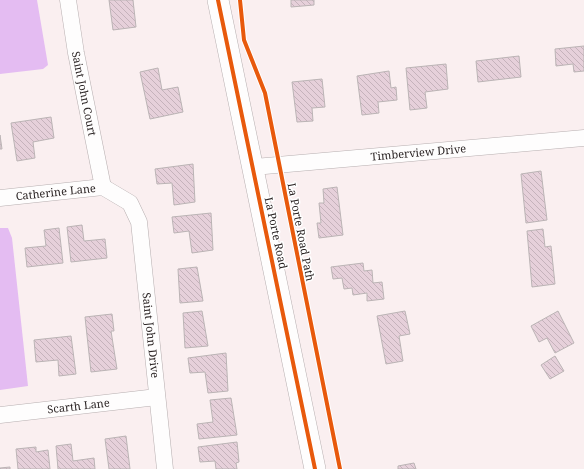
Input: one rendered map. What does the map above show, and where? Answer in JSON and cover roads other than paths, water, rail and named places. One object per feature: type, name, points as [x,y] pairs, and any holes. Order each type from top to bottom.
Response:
[{"type":"street","name":"Saint John Court","points":[[68,0],[76,53],[103,187]]},
{"type":"street","name":"La Porte Road","points":[[218,0],[315,469]]},
{"type":"street","name":"Timberview Drive","points":[[253,167],[584,141]]},
{"type":"street","name":"Catherine Lane","points":[[0,198],[103,187],[130,203]]},
{"type":"street","name":"Saint John Drive","points":[[130,203],[139,222],[165,469]]},
{"type":"street","name":"Scarth Lane","points":[[0,415],[157,397]]}]
